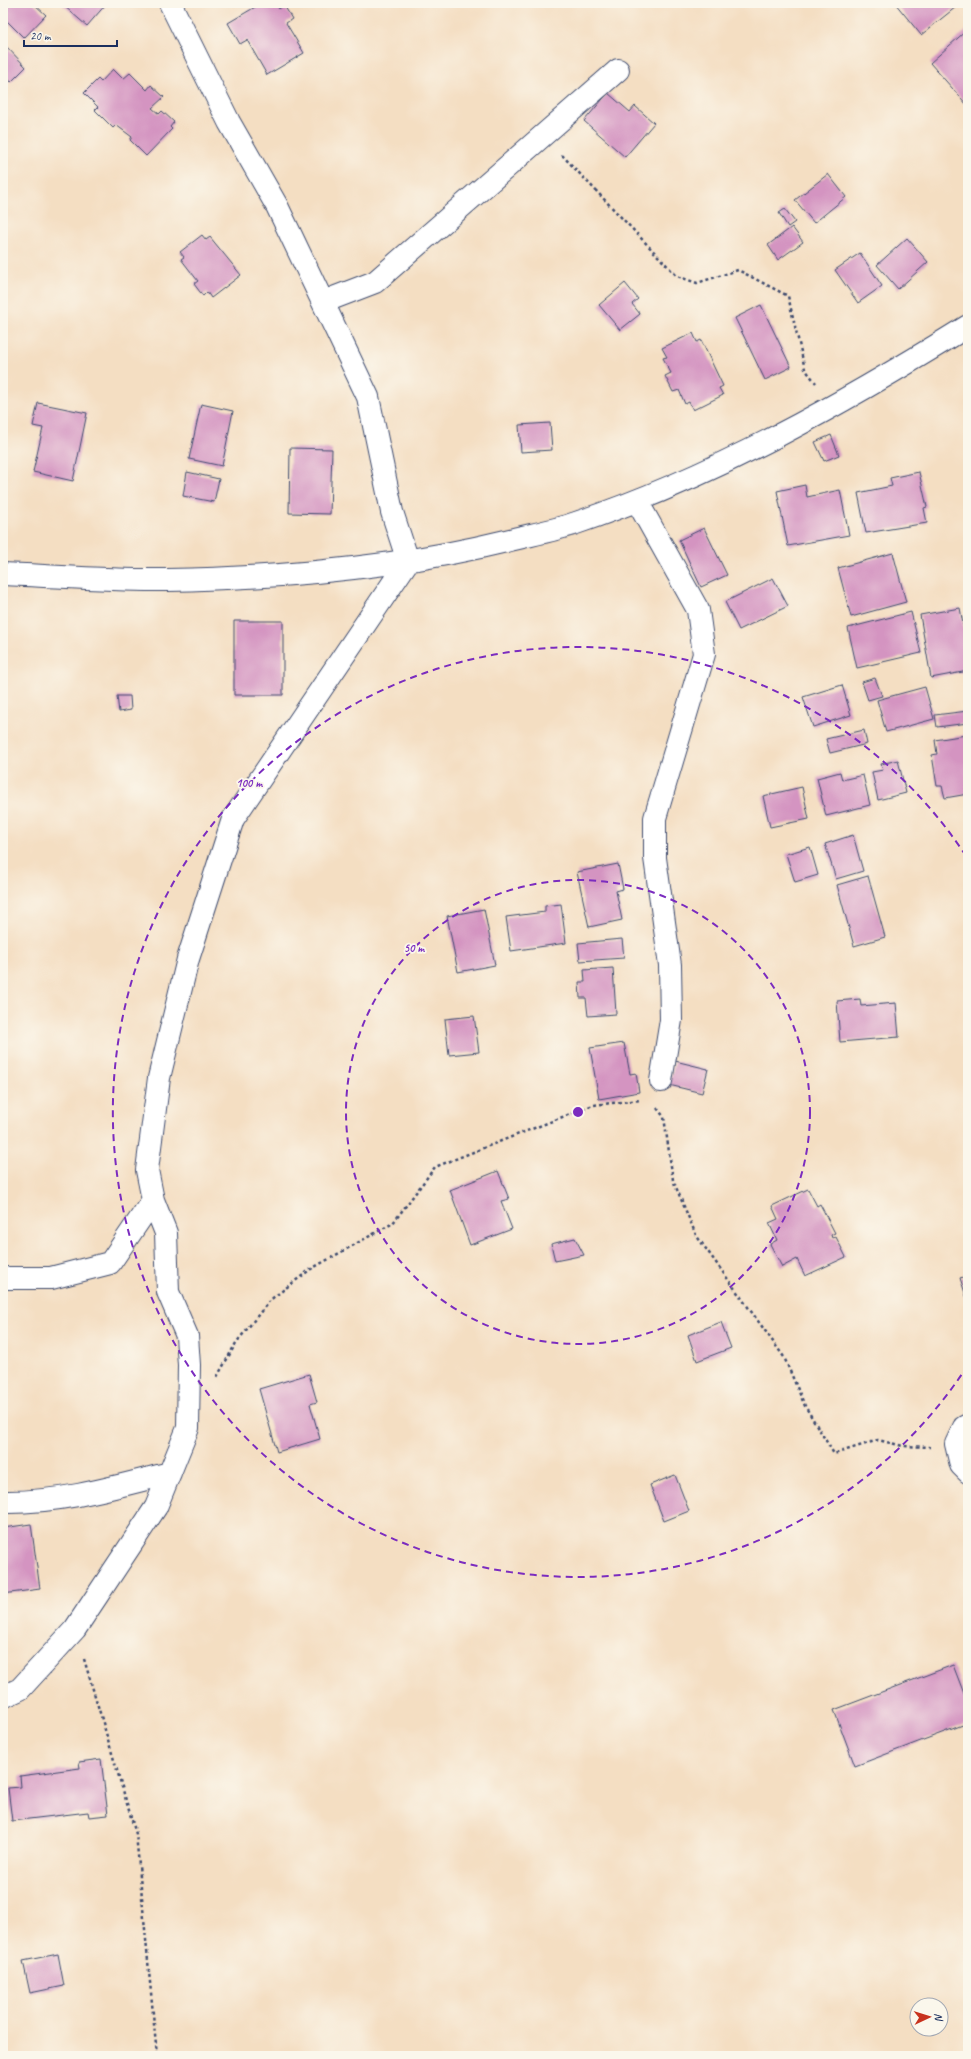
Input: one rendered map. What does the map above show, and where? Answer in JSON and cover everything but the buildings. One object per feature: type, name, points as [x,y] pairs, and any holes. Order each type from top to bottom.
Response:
[{"type":"street","points":[[171,3],[229,122],[277,206],[368,397],[392,512],[408,561]]},
{"type":"street","points":[[323,302],[376,282],[618,70]]},
{"type":"street","points":[[3,574],[165,580],[286,574],[408,561],[476,548],[573,524],[637,501],[724,463],[832,406],[968,326]]},
{"type":"street","points":[[637,501],[698,610],[704,654],[655,818],[655,858],[670,965],[671,988],[671,1020],[656,1090]]},
{"type":"street","points":[[3,1698],[20,1689],[75,1630],[156,1507],[188,1428],[189,1365],[187,1336],[168,1292],[166,1233],[153,1200],[147,1170],[159,1078],[188,959],[233,819],[408,561]]},
{"type":"street","points":[[3,1278],[52,1278],[110,1263],[153,1200]]},
{"type":"street","points":[[965,1468],[956,1444],[964,1428],[968,1425]]},
{"type":"street","points":[[3,1502],[24,1502],[78,1496],[170,1473]]},
{"type":"path","points":[[544,136],[676,276],[697,283],[738,270],[788,296],[805,369],[832,406]]},
{"type":"path","points":[[214,1382],[236,1343],[270,1300],[311,1269],[393,1223],[435,1167],[593,1105],[656,1090],[664,1118],[673,1180],[696,1235],[784,1356],[806,1406],[834,1454],[878,1440],[903,1446],[931,1447],[965,1468]]},
{"type":"path","points":[[75,1630],[136,1834],[148,1945],[156,2056]]}]
